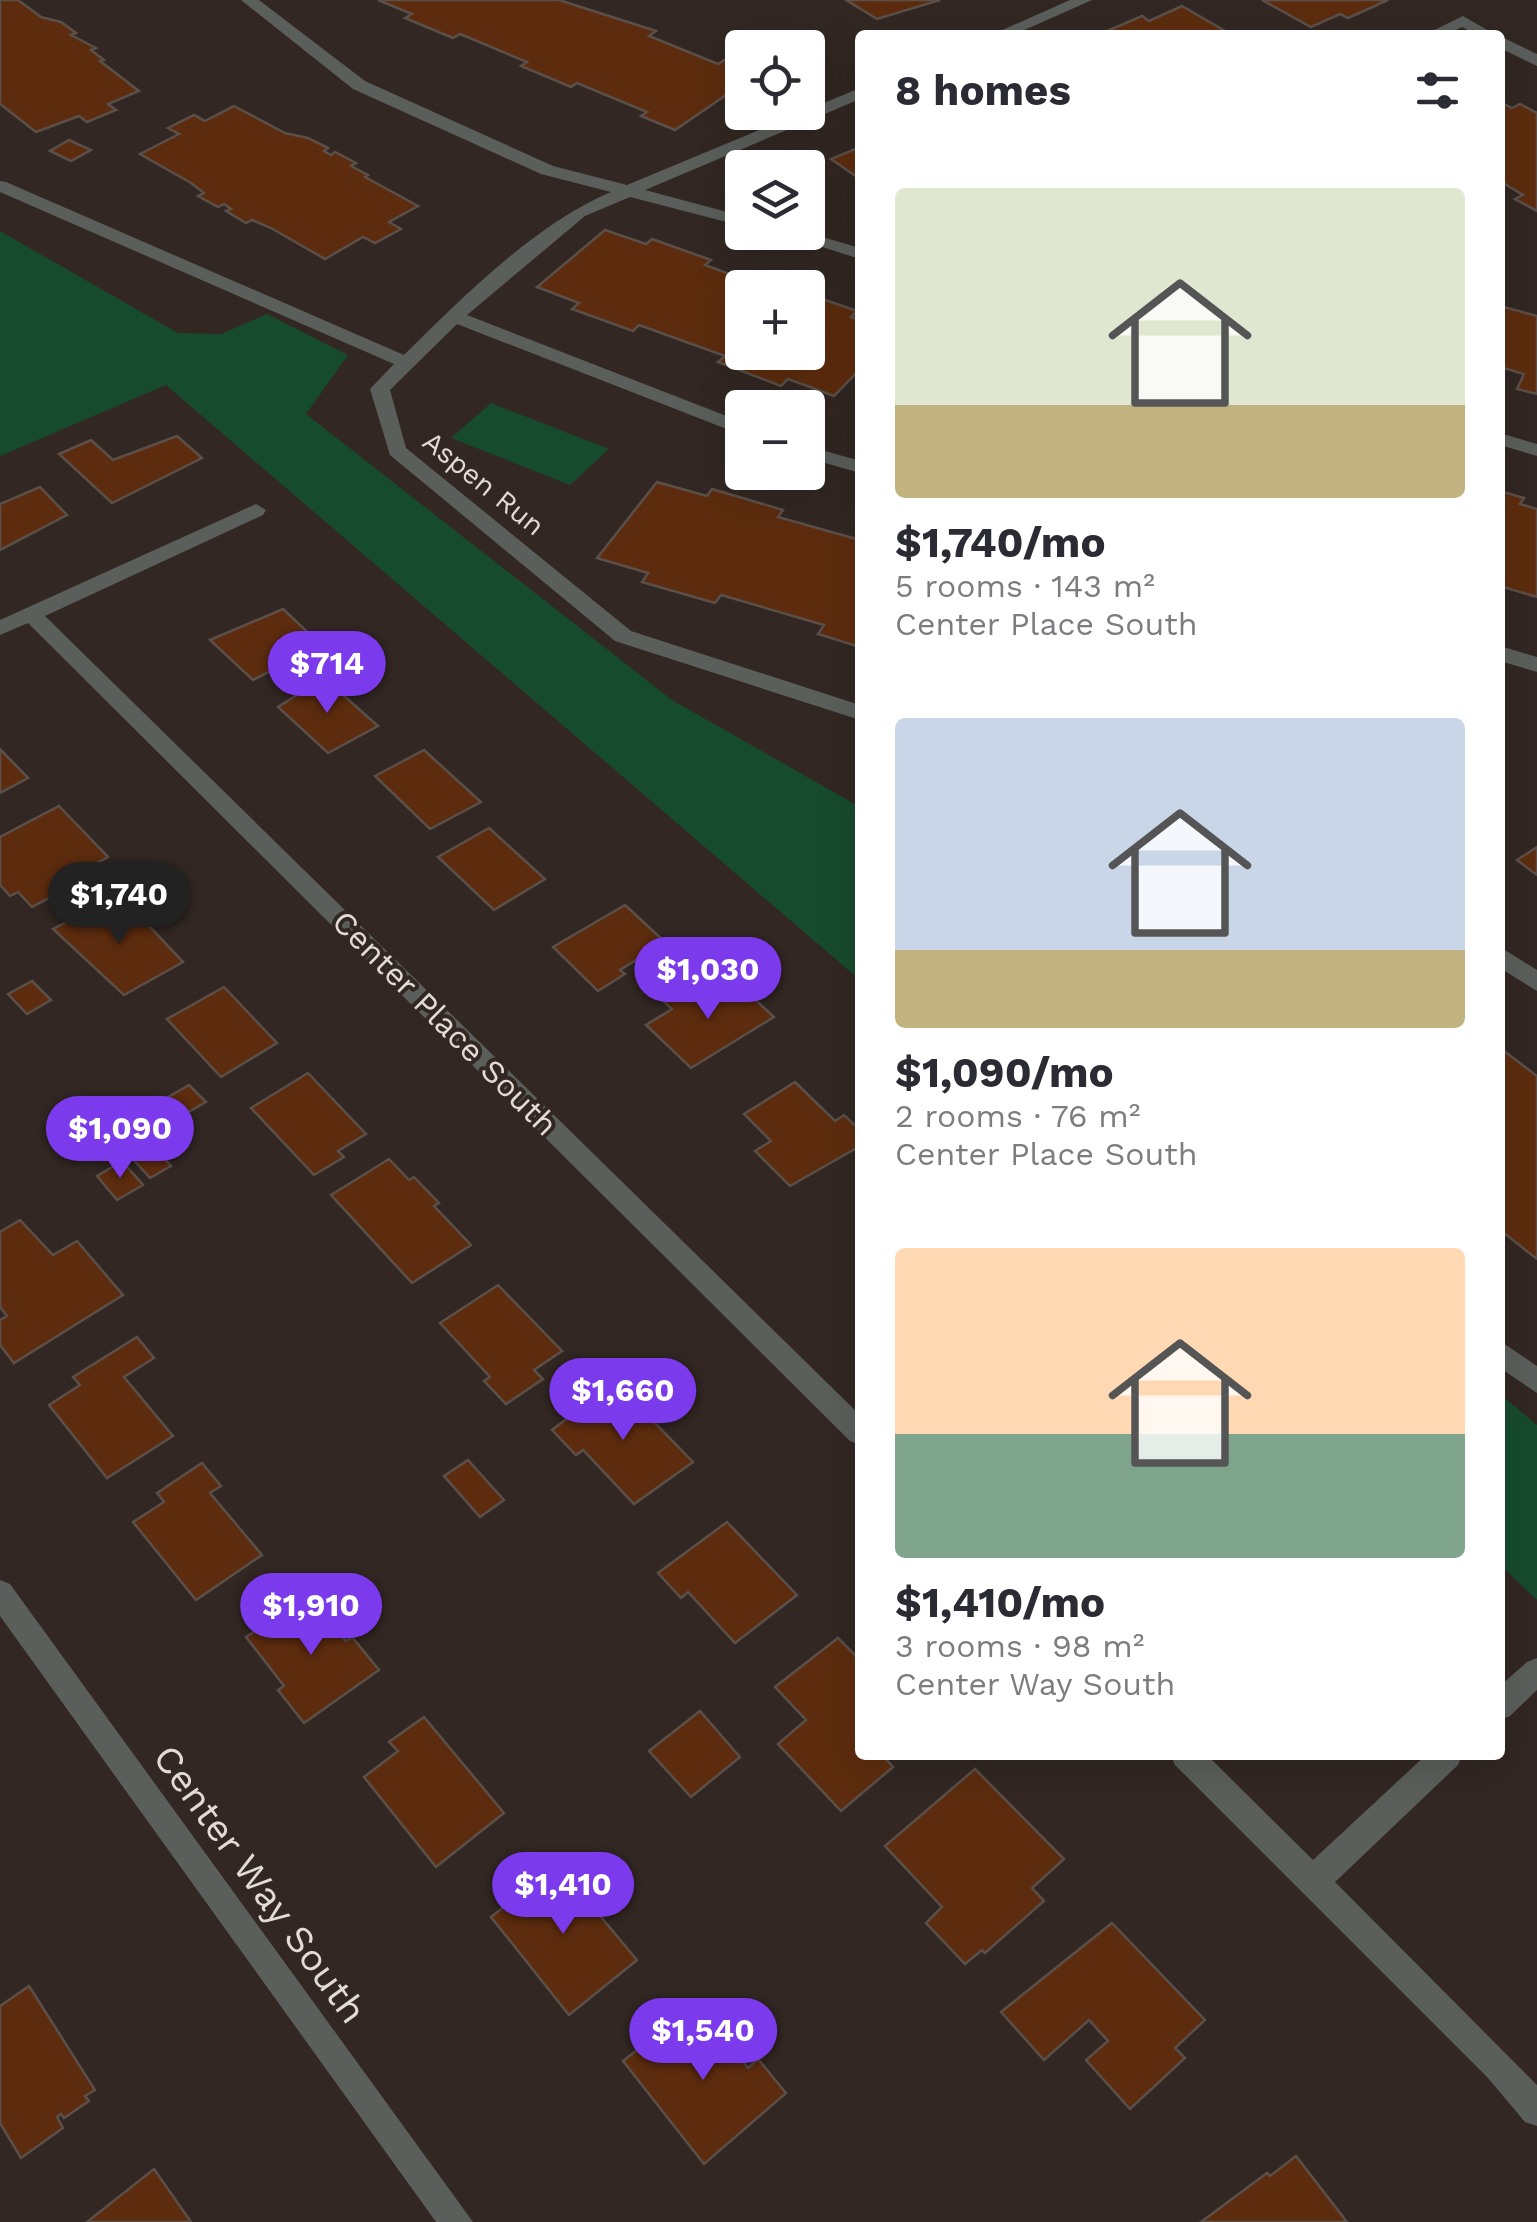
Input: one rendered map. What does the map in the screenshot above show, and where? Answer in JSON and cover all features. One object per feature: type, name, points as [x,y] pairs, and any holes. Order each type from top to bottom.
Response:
[{"type":"street","points":[[249,0],[359,85],[547,170],[725,216]]},
{"type":"street","points":[[1012,30],[1084,0]]},
{"type":"street","points":[[1444,30],[1463,22],[1478,30]]},
{"type":"street","points":[[1505,44],[1537,61]]},
{"type":"street","points":[[0,186],[407,362],[454,316],[579,212],[855,95]]},
{"type":"street","points":[[825,244],[855,253]]},
{"type":"street","points":[[454,316],[725,422]]},
{"type":"street","name":"Aspen Run","points":[[407,362],[380,389],[397,450],[623,636],[855,711]]},
{"type":"street","points":[[1505,440],[1537,450]]},
{"type":"street","points":[[825,457],[855,466]]},
{"type":"street","points":[[0,628],[256,510]]},
{"type":"street","name":"Center Place South","points":[[31,614],[855,1428]]},
{"type":"street","points":[[1505,655],[1537,664]]},
{"type":"street","points":[[1505,960],[1537,982]]},
{"type":"street","points":[[1505,1356],[1537,1382]]},
{"type":"street","name":"Center Way South","points":[[0,1593],[456,2222]]},
{"type":"street","points":[[1505,1701],[1537,1671]]},
{"type":"street","points":[[1191,1760],[1537,2110]]},
{"type":"street","points":[[1313,1881],[1442,1760]]},
{"type":"green space","points":[[0,231],[178,333],[221,334],[267,314],[348,355],[306,414],[672,700],[855,804],[855,976],[166,385],[0,456]]},
{"type":"green space","points":[[491,403],[609,449],[570,485],[451,438]]},
{"type":"green space","points":[[1505,1398],[1537,1425],[1537,1600],[1505,1570]]},
{"type":"building","points":[[0,0],[18,0],[41,17],[61,22],[76,33],[71,35],[96,48],[91,50],[104,60],[100,61],[139,91],[108,104],[116,110],[87,122],[79,116],[36,132],[0,104]]},
{"type":"building","points":[[378,0],[559,0],[656,31],[649,36],[718,64],[725,60],[725,96],[675,130],[641,116],[647,112],[577,83],[571,87],[521,66],[527,62],[460,34],[453,38],[405,18],[412,14]]},
{"type":"building","points":[[846,0],[940,0],[877,19]]},
{"type":"building","points":[[1262,0],[1388,0],[1348,18],[1340,14],[1311,27]]},
{"type":"building","points":[[1182,6],[1223,30],[1110,30],[1142,16],[1149,21]]},
{"type":"building","points":[[1505,104],[1512,108],[1520,104],[1537,113],[1537,211],[1515,199],[1523,195],[1505,184]]},
{"type":"building","points":[[234,106],[285,133],[328,148],[324,151],[331,155],[335,152],[356,163],[351,166],[368,175],[365,177],[418,206],[389,222],[401,229],[375,243],[363,237],[325,259],[271,228],[252,220],[246,223],[226,211],[231,209],[224,204],[218,207],[198,196],[204,193],[140,154],[179,134],[168,128],[194,115],[205,121]]},
{"type":"building","points":[[69,140],[91,150],[71,161],[50,151]]},
{"type":"building","points":[[855,149],[855,176],[831,159]]},
{"type":"building","points":[[605,230],[646,244],[652,239],[711,260],[705,265],[725,272],[725,356],[639,325],[633,331],[572,309],[579,303],[537,287]]},
{"type":"building","points":[[825,300],[855,310],[851,317],[855,318],[855,374],[834,396],[788,379],[781,386],[739,370],[825,370]]},
{"type":"building","points":[[1505,307],[1537,316],[1537,394],[1517,389],[1524,374],[1505,368]]},
{"type":"building","points":[[177,436],[202,458],[112,503],[59,454],[91,440],[113,460]]},
{"type":"building","points":[[657,482],[707,496],[712,489],[783,510],[778,517],[855,539],[855,645],[818,634],[824,625],[721,595],[715,603],[642,582],[648,573],[597,558]]},
{"type":"building","points":[[40,487],[67,515],[0,550],[0,504]]},
{"type":"building","points":[[1505,492],[1524,498],[1520,504],[1537,509],[1537,597],[1505,587]]},
{"type":"building","points":[[283,609],[317,641],[274,663],[278,667],[253,680],[210,640]]},
{"type":"building","points":[[324,678],[378,726],[328,753],[278,707]]},
{"type":"building","points":[[0,749],[28,778],[0,793]]},
{"type":"building","points":[[424,750],[481,802],[430,829],[375,776]]},
{"type":"building","points":[[59,806],[108,857],[81,872],[86,878],[32,907],[18,892],[10,896],[0,885],[0,837]]},
{"type":"building","points":[[489,828],[545,879],[494,910],[438,857]]},
{"type":"building","points":[[1537,847],[1537,875],[1517,860]]},
{"type":"building","points":[[102,903],[118,920],[135,911],[183,962],[124,995],[53,929]]},
{"type":"building","points":[[625,905],[665,942],[620,970],[625,974],[598,991],[553,947]]},
{"type":"building","points":[[32,981],[51,1000],[27,1014],[8,994]]},
{"type":"building","points":[[737,983],[774,1017],[691,1068],[646,1025],[672,1009],[664,1002],[691,986],[708,1001]]},
{"type":"building","points":[[224,987],[277,1043],[221,1077],[167,1019]]},
{"type":"building","points":[[1505,1052],[1537,1076],[1537,1259],[1505,1234]]},
{"type":"building","points":[[308,1073],[366,1134],[338,1151],[344,1157],[314,1175],[251,1108]]},
{"type":"building","points":[[795,1082],[835,1121],[844,1115],[855,1125],[855,1149],[790,1186],[755,1151],[771,1141],[744,1114]]},
{"type":"building","points":[[189,1085],[206,1102],[166,1125],[149,1108]]},
{"type":"building","points":[[152,1145],[171,1166],[150,1178],[132,1158]]},
{"type":"building","points":[[389,1159],[409,1180],[414,1177],[439,1203],[434,1206],[471,1245],[412,1283],[331,1195]]},
{"type":"building","points":[[122,1161],[143,1185],[117,1200],[97,1176]]},
{"type":"building","points":[[20,1220],[53,1255],[77,1241],[123,1295],[14,1363],[0,1345],[0,1320],[7,1316],[0,1307],[0,1232]]},
{"type":"building","points":[[498,1285],[562,1351],[534,1370],[543,1379],[506,1404],[484,1381],[490,1377],[440,1323]]},
{"type":"building","points":[[137,1337],[154,1358],[124,1377],[173,1436],[107,1478],[49,1405],[80,1385],[73,1377]]},
{"type":"building","points":[[615,1382],[693,1462],[634,1504],[583,1450],[576,1455],[552,1430]]},
{"type":"building","points":[[468,1460],[504,1500],[480,1517],[444,1476]]},
{"type":"building","points":[[202,1463],[221,1486],[210,1493],[262,1555],[196,1600],[133,1522],[164,1502],[157,1493]]},
{"type":"building","points":[[727,1522],[797,1595],[735,1643],[688,1592],[681,1598],[658,1573]]},
{"type":"building","points":[[308,1595],[346,1641],[352,1637],[379,1670],[304,1723],[278,1690],[284,1686],[246,1637]]},
{"type":"building","points":[[838,1638],[855,1655],[855,1760],[887,1760],[893,1767],[841,1811],[778,1744],[806,1720],[775,1687]]},
{"type":"building","points":[[700,1711],[740,1757],[691,1797],[649,1751]]},
{"type":"building","points":[[424,1717],[504,1813],[436,1867],[364,1777],[398,1751],[389,1742]]},
{"type":"building","points":[[975,1769],[1064,1859],[1032,1888],[1044,1901],[985,1953],[982,1950],[965,1964],[926,1923],[942,1907],[885,1846]]},
{"type":"building","points":[[551,1857],[637,1960],[569,2015],[491,1917],[523,1892],[517,1884]]},
{"type":"building","points":[[1112,1923],[1205,2020],[1175,2048],[1185,2058],[1130,2109],[1086,2060],[1108,2041],[1089,2020],[1044,2060],[1001,2012]]},
{"type":"building","points":[[29,1986],[95,2090],[85,2096],[89,2101],[64,2118],[61,2114],[57,2117],[63,2128],[21,2158],[0,2123],[0,2006]]},
{"type":"building","points":[[696,2003],[748,2068],[758,2059],[786,2093],[704,2164],[623,2061]]},
{"type":"building","points":[[1296,2156],[1347,2222],[1201,2222],[1267,2173],[1270,2176]]},
{"type":"building","points":[[154,2169],[191,2222],[87,2222]]}]
